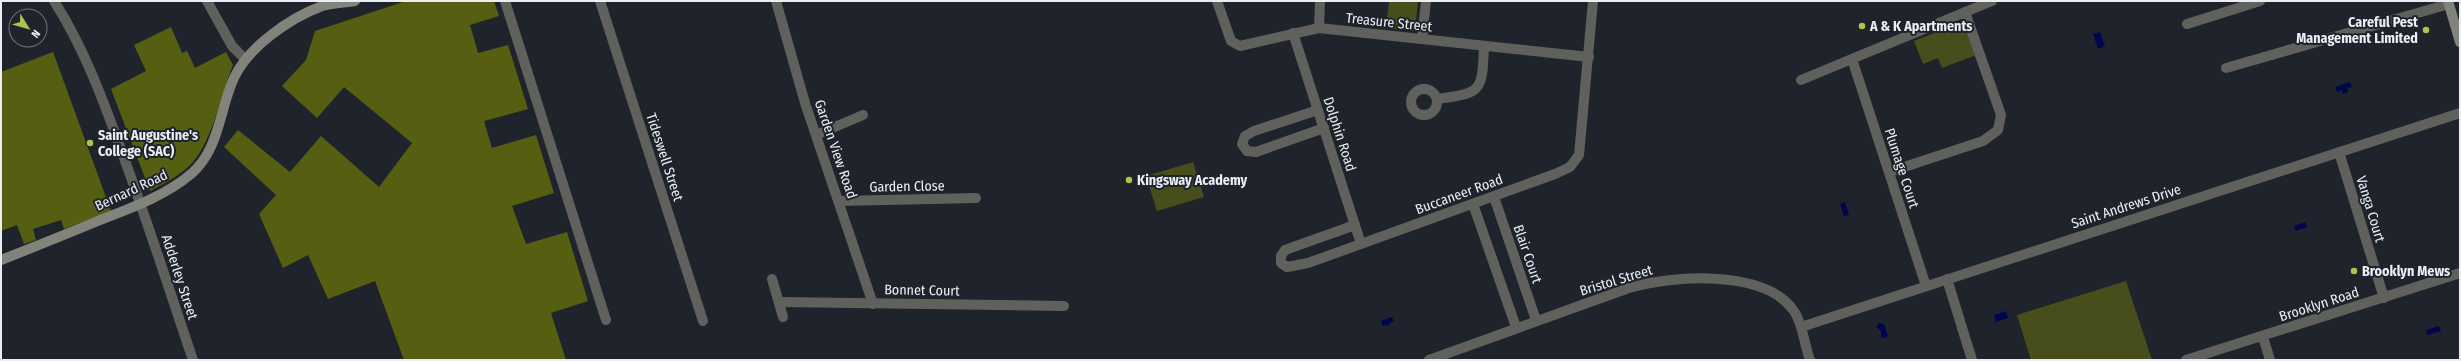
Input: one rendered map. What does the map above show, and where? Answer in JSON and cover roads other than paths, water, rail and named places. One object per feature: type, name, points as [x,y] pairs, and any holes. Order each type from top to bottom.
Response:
[{"type":"main road","name":"Bernard Road","points":[[1,260],[141,204],[172,188],[192,173],[205,156],[218,133],[234,78],[245,59],[267,38],[322,6],[336,2],[354,1]]},
{"type":"main road","points":[[2449,2],[2456,16],[2460,42]]},
{"type":"street","name":"Adderley Street","points":[[54,1],[75,38],[102,98],[141,204],[193,360]]},
{"type":"street","points":[[207,1],[228,40],[245,59]]},
{"type":"street","points":[[505,1],[606,320]]},
{"type":"street","name":"Tideswell Street","points":[[600,1],[703,321]]},
{"type":"street","name":"Garden View Road","points":[[776,1],[816,135],[873,304]]},
{"type":"street","name":"Treasure Street","points":[[1217,1],[1231,41],[1237,46],[1319,28],[1589,57]]},
{"type":"street","points":[[1319,28],[1320,1]]},
{"type":"street","points":[[1422,39],[1426,1]]},
{"type":"street","name":"Buccaneer Road","points":[[1355,225],[1285,250],[1281,256],[1282,263],[1291,268],[1361,244],[1565,170],[1577,160],[1589,57],[1593,1]]},
{"type":"street","points":[[1801,80],[1992,1]]},
{"type":"street","points":[[2187,24],[2260,1]]},
{"type":"street","points":[[2226,68],[2449,2]]},
{"type":"street","points":[[1888,172],[1983,141],[1998,130],[2001,115],[1965,12]]},
{"type":"street","name":"Dolphin Road","points":[[1293,33],[1361,244]]},
{"type":"street","points":[[1437,99],[1465,95],[1479,86],[1482,78],[1484,46]]},
{"type":"street","name":"Plumage Court","points":[[1852,59],[1926,286]]},
{"type":"street","points":[[1318,110],[1254,131],[1244,136],[1242,144],[1248,151],[1256,152],[1324,128]]},
{"type":"street","name":"Saint Andrews Drive","points":[[1801,326],[2460,113]]},
{"type":"street","points":[[816,135],[864,115]]},
{"type":"street","name":"Vanga Court","points":[[2338,152],[2384,298]]},
{"type":"street","name":"Blair Court","points":[[1494,196],[1536,320]]},
{"type":"street","name":"Garden Close","points":[[838,201],[976,198]]},
{"type":"street","points":[[1473,204],[1516,327]]},
{"type":"street","name":"Brooklyn Road","points":[[2186,360],[2263,337],[2460,273]]},
{"type":"street","points":[[772,279],[782,317]]},
{"type":"street","name":"Bristol Street","points":[[1429,360],[1516,327],[1643,284],[1679,279],[1738,282],[1766,288],[1789,305],[1801,326],[1810,360]]},
{"type":"street","points":[[1947,279],[1972,360]]},
{"type":"street","name":"Bonnet Court","points":[[779,302],[1064,306]]},
{"type":"street","points":[[2263,337],[2270,360]]},
{"type":"place","name":"A & K Apartments","points":[[1862,26]]},
{"type":"place","name":"Careful Pest Management Limited","points":[[2426,30]]},
{"type":"place","name":"Saint Augustine's College (SAC)","points":[[90,143]]},
{"type":"place","name":"Kingsway Academy","points":[[1129,180]]},
{"type":"place","name":"Brooklyn Mews","points":[[2354,271]]}]
